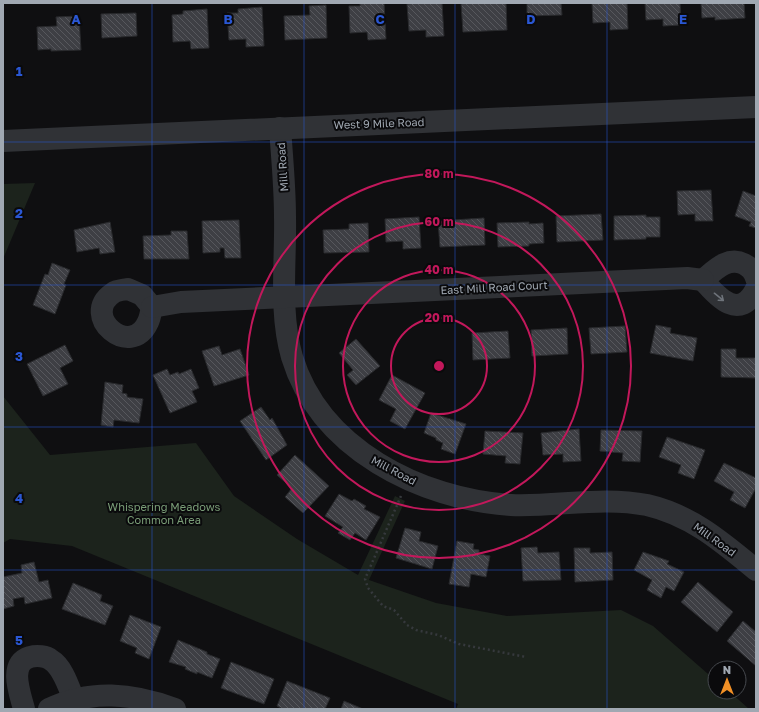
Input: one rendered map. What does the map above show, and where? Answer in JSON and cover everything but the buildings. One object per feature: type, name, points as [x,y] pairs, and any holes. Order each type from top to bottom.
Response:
[{"type":"street","name":"West 9 Mile Road","points":[[3,141],[756,107]]},
{"type":"street","name":"Mill Road","points":[[280,128],[285,215],[285,298],[292,356],[302,383],[318,410],[350,443],[367,456],[409,479],[450,495],[485,502],[537,505],[616,502],[633,503],[661,509],[688,519],[710,532],[756,570]]},
{"type":"street","points":[[756,278],[752,270],[747,265],[732,261],[717,268],[703,280],[715,294],[726,303],[736,306],[745,303],[756,289]]},
{"type":"street","name":"East Mill Road Court","points":[[152,307],[181,302],[547,284],[687,278],[703,280]]},
{"type":"street","points":[[24,709],[18,687],[17,671],[20,664],[29,657],[42,656],[52,660],[58,666],[67,682],[74,700]]},
{"type":"street","points":[[49,709],[74,700],[126,696],[153,701],[175,709]]},
{"type":"path","points":[[409,479],[365,579],[368,588],[383,606],[394,610],[407,625],[416,630],[438,635],[459,644],[526,657]]},
{"type":"green space","points":[[35,183],[3,259],[3,184]]},
{"type":"green space","name":"Whispering Meadows Common Area","points":[[3,396],[50,455],[196,443],[234,496],[297,539],[358,575],[395,496],[405,501],[369,580],[436,603],[507,616],[621,610],[653,626],[707,673],[707,700],[739,700],[749,709],[456,709],[458,704],[72,546],[10,539],[3,543]]}]
